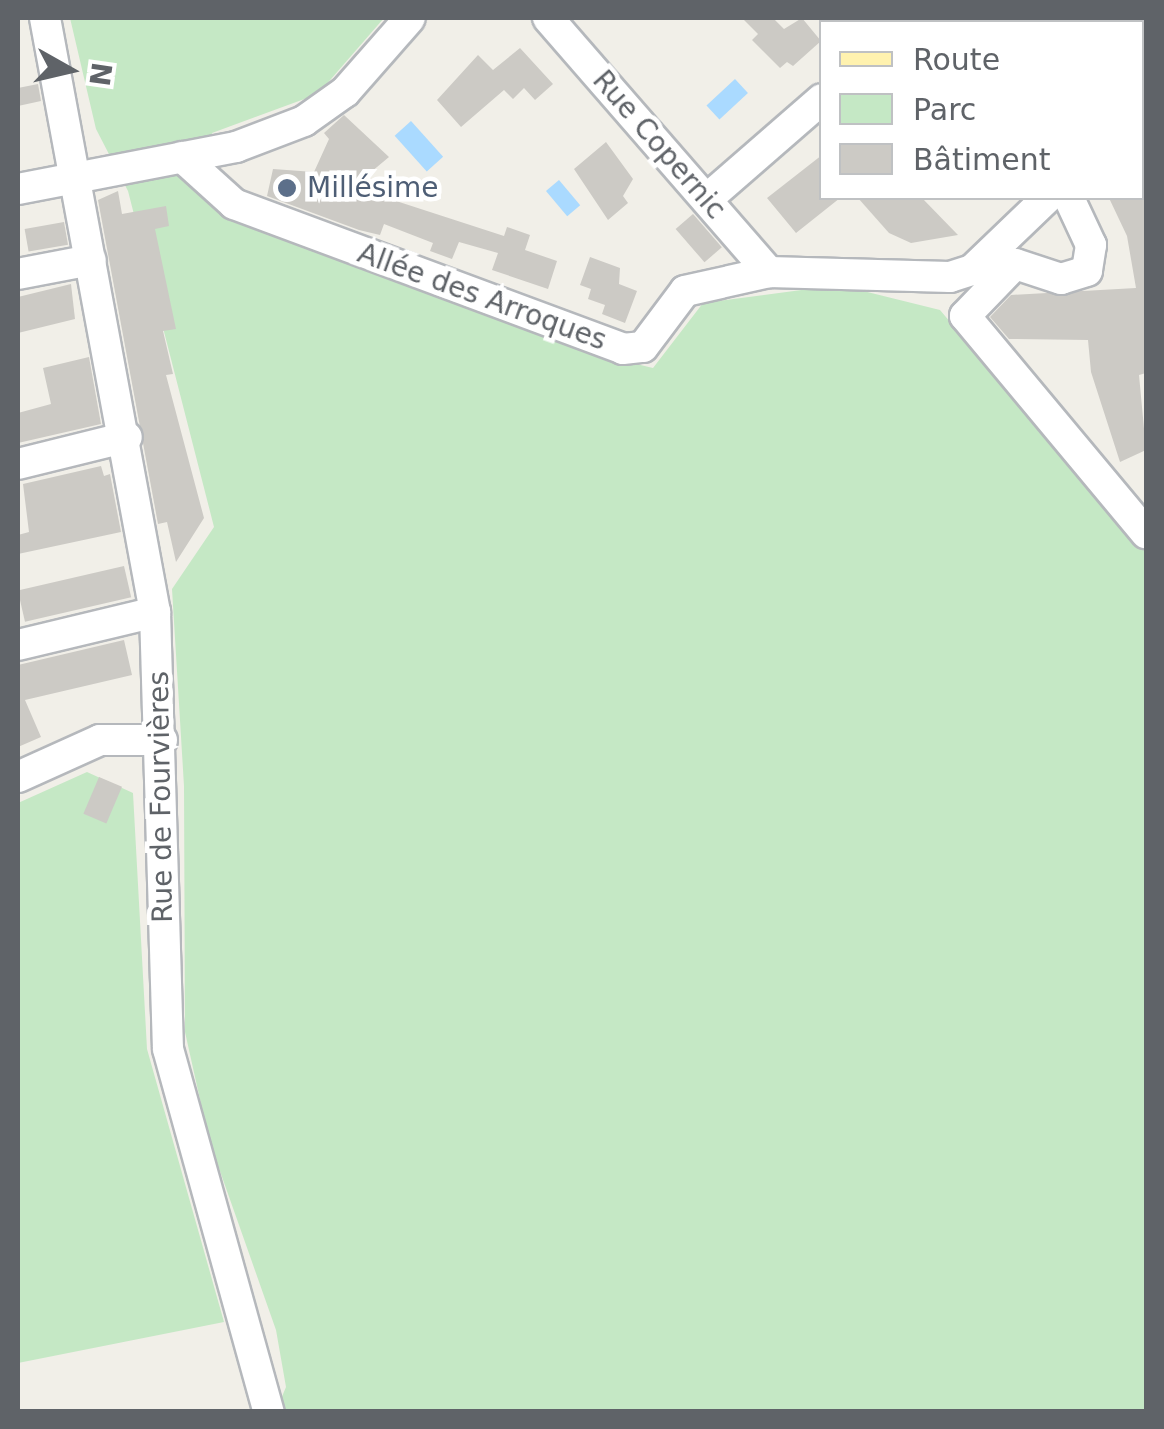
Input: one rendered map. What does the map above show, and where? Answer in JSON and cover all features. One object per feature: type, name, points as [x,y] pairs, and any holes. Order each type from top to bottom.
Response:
[{"type":"street","name":"Rue de Fourvières","points":[[46,18],[79,176],[156,612],[168,1049],[269,1412]]},
{"type":"street","points":[[18,189],[236,148],[304,121],[345,92],[410,18]]},
{"type":"street","name":"Rue Copernic","points":[[548,18],[769,272]]},
{"type":"street","points":[[706,199],[819,102]]},
{"type":"street","name":"Allée des Arroques","points":[[182,157],[234,204],[623,349],[643,347],[685,292],[769,272],[950,277],[972,270],[1045,200]]},
{"type":"street","points":[[1070,200],[1091,245],[1087,271],[1061,279],[1015,264],[965,316],[1146,533]]},
{"type":"street","points":[[18,274],[91,260]]},
{"type":"street","points":[[18,464],[127,437]]},
{"type":"street","points":[[18,645],[156,612]]},
{"type":"street","points":[[18,777],[100,740],[162,740]]},
{"type":"green space","points":[[70,18],[384,18],[318,94],[212,133],[227,210],[582,351],[653,368],[703,303],[839,285],[940,310],[1146,553],[1146,1411],[276,1411],[286,1387],[276,1330],[209,1140],[185,1032],[184,786],[172,589],[214,527],[128,191],[96,129]]},
{"type":"green space","points":[[87,772],[133,793],[147,1049],[224,1322],[18,1363],[18,803]]},
{"type":"water","points":[[735,79],[748,93],[719,119],[706,106]]},
{"type":"water","points":[[411,121],[443,157],[427,171],[395,136]]},
{"type":"water","points":[[559,180],[580,205],[567,216],[546,191]]},
{"type":"building","points":[[742,18],[773,18],[784,29],[802,18],[819,43],[793,66],[787,62],[780,68],[752,40],[758,34]]},
{"type":"building","points":[[520,48],[553,84],[535,100],[524,88],[513,99],[504,90],[461,127],[437,100],[478,55],[493,70]]},
{"type":"building","points":[[38,84],[41,101],[18,106],[18,88]]},
{"type":"building","points":[[344,115],[389,157],[353,187],[504,236],[507,227],[530,235],[525,250],[557,261],[548,289],[492,270],[498,253],[459,242],[452,259],[430,251],[433,243],[384,224],[380,235],[359,230],[267,196],[273,169],[314,172],[329,139],[324,133]]},
{"type":"building","points":[[606,142],[633,179],[623,196],[628,203],[608,220],[574,169]]},
{"type":"building","points":[[819,157],[819,200],[837,200],[796,233],[767,198]]},
{"type":"building","points":[[118,191],[122,214],[166,206],[169,226],[155,229],[176,329],[163,331],[173,374],[166,375],[204,518],[176,562],[167,522],[158,524],[98,200]]},
{"type":"building","points":[[1146,198],[1146,373],[1139,375],[1146,450],[1120,462],[1091,372],[1088,340],[1009,339],[990,317],[1011,295],[1136,288],[1127,236],[1110,200]]},
{"type":"building","points":[[860,200],[924,200],[958,235],[911,243],[889,233]]},
{"type":"building","points":[[693,214],[722,247],[705,262],[676,229]]},
{"type":"building","points":[[64,222],[68,245],[29,252],[25,229]]},
{"type":"building","points":[[590,257],[620,268],[619,284],[637,291],[625,323],[602,314],[605,305],[588,299],[591,289],[580,285]]},
{"type":"building","points":[[71,284],[75,319],[18,333],[18,297]]},
{"type":"building","points":[[89,357],[101,424],[18,443],[18,413],[51,404],[43,368]]},
{"type":"building","points":[[101,466],[104,476],[110,474],[121,532],[18,554],[18,535],[29,532],[23,484]]},
{"type":"building","points":[[124,566],[131,597],[25,622],[18,590]]},
{"type":"building","points":[[124,640],[132,675],[25,700],[41,737],[18,747],[18,665]]},
{"type":"building","points":[[99,777],[122,787],[106,824],[83,814]]},
{"type":"place","name":"Millésime","points":[[287,188]]}]
